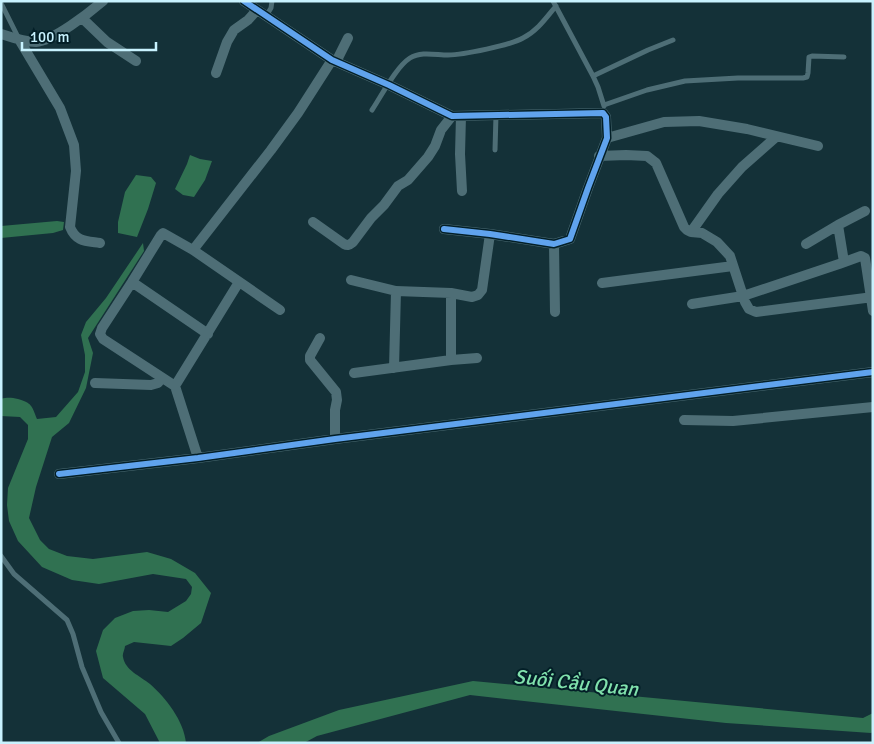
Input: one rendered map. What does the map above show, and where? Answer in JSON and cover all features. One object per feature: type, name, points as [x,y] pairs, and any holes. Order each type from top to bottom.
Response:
[{"type":"street","points":[[1,34],[20,41],[37,42],[48,39],[82,18],[103,1]]},
{"type":"street","points":[[245,1],[334,61],[456,116],[603,109],[606,118],[607,138],[570,239],[554,244],[444,229]]},
{"type":"street","points":[[216,73],[227,42],[234,30],[248,20],[257,10]]},
{"type":"street","points":[[82,18],[107,42],[136,61]]},
{"type":"street","points":[[193,250],[271,150],[348,38]]},
{"type":"street","points":[[20,41],[60,108],[74,145],[76,171],[70,228],[76,238],[100,243]]},
{"type":"street","points":[[456,116],[462,191]]},
{"type":"street","points":[[313,222],[347,246],[349,245],[398,186],[408,180],[428,156],[435,146],[440,130],[456,116]]},
{"type":"street","points":[[607,138],[664,122],[699,121],[747,129],[818,146]]},
{"type":"street","points":[[691,232],[718,194],[742,167],[776,137]]},
{"type":"street","points":[[599,156],[647,156],[656,163],[684,227],[691,232],[702,233],[717,242],[730,256],[742,296],[749,309],[756,312],[871,297]]},
{"type":"street","points":[[806,244],[865,211]]},
{"type":"street","points":[[838,225],[844,262]]},
{"type":"street","points":[[198,458],[175,386],[103,339],[100,334],[102,328],[163,233],[193,250],[280,310]]},
{"type":"street","points":[[352,280],[396,291],[450,293],[472,297],[478,295],[482,290],[490,234]]},
{"type":"street","points":[[554,244],[554,312]]},
{"type":"street","points":[[692,304],[742,296],[861,256],[865,258],[873,311]]},
{"type":"street","points":[[602,283],[733,266]]},
{"type":"street","points":[[132,282],[208,334]]},
{"type":"street","points":[[175,386],[239,282]]},
{"type":"street","points":[[394,368],[396,291]]},
{"type":"street","points":[[450,293],[451,360]]},
{"type":"street","points":[[320,338],[310,356],[310,360],[336,392],[335,439]]},
{"type":"street","points":[[354,373],[478,358]]},
{"type":"street","points":[[59,474],[873,372]]},
{"type":"street","points":[[95,383],[152,386],[162,378]]},
{"type":"street","points":[[684,420],[733,421],[873,407]]},
{"type":"lane","points":[[266,16],[271,8],[272,1]]},
{"type":"lane","points":[[1,3],[20,41]]},
{"type":"lane","points":[[372,110],[399,68],[411,58],[419,54],[454,54],[504,45],[522,39],[539,26],[555,4],[593,76],[603,109],[647,90],[685,81],[738,78],[803,78],[807,77],[809,57],[844,57]]},
{"type":"lane","points":[[593,76],[674,40]]},
{"type":"lane","points":[[495,150],[496,115]]},
{"type":"lane","points":[[1,556],[14,574],[67,620],[73,634],[82,668],[101,712],[119,743]]},
{"type":"shaded area","points":[[190,155],[212,161],[205,180],[194,197],[183,195],[175,189]]},
{"type":"shaded area","points":[[136,175],[151,177],[156,183],[137,237],[118,233],[118,222],[125,192]]},
{"type":"shaded area","points":[[64,222],[63,230],[53,233],[1,238],[1,226]]},
{"type":"shaded area","points":[[143,243],[144,251],[88,338],[93,353],[86,388],[69,423],[52,437],[36,487],[29,518],[40,540],[49,549],[67,556],[93,559],[147,552],[171,559],[195,573],[211,593],[201,623],[183,638],[171,646],[134,642],[125,646],[123,654],[124,662],[127,666],[150,684],[173,710],[182,726],[186,743],[160,743],[145,714],[103,678],[96,651],[103,630],[115,618],[133,611],[168,612],[186,601],[191,594],[192,587],[186,579],[153,574],[99,584],[72,580],[42,567],[18,541],[9,521],[7,505],[8,488],[28,439],[28,425],[20,417],[1,416],[1,399],[12,398],[26,402],[32,408],[37,419],[56,417],[78,392],[85,372],[85,355],[81,335],[86,322],[106,298]]},
{"type":"shaded area","name":"Suối Cầu Quan","points":[[473,681],[863,718],[873,713],[873,732],[726,723],[470,695],[317,736],[304,743],[257,743],[269,736],[339,710]]},
{"type":"cycle path","points":[[244,1],[332,60],[452,116],[603,113],[606,117],[607,138],[570,239],[554,244],[444,229]]},
{"type":"cycle path","points":[[59,474],[873,372]]}]
